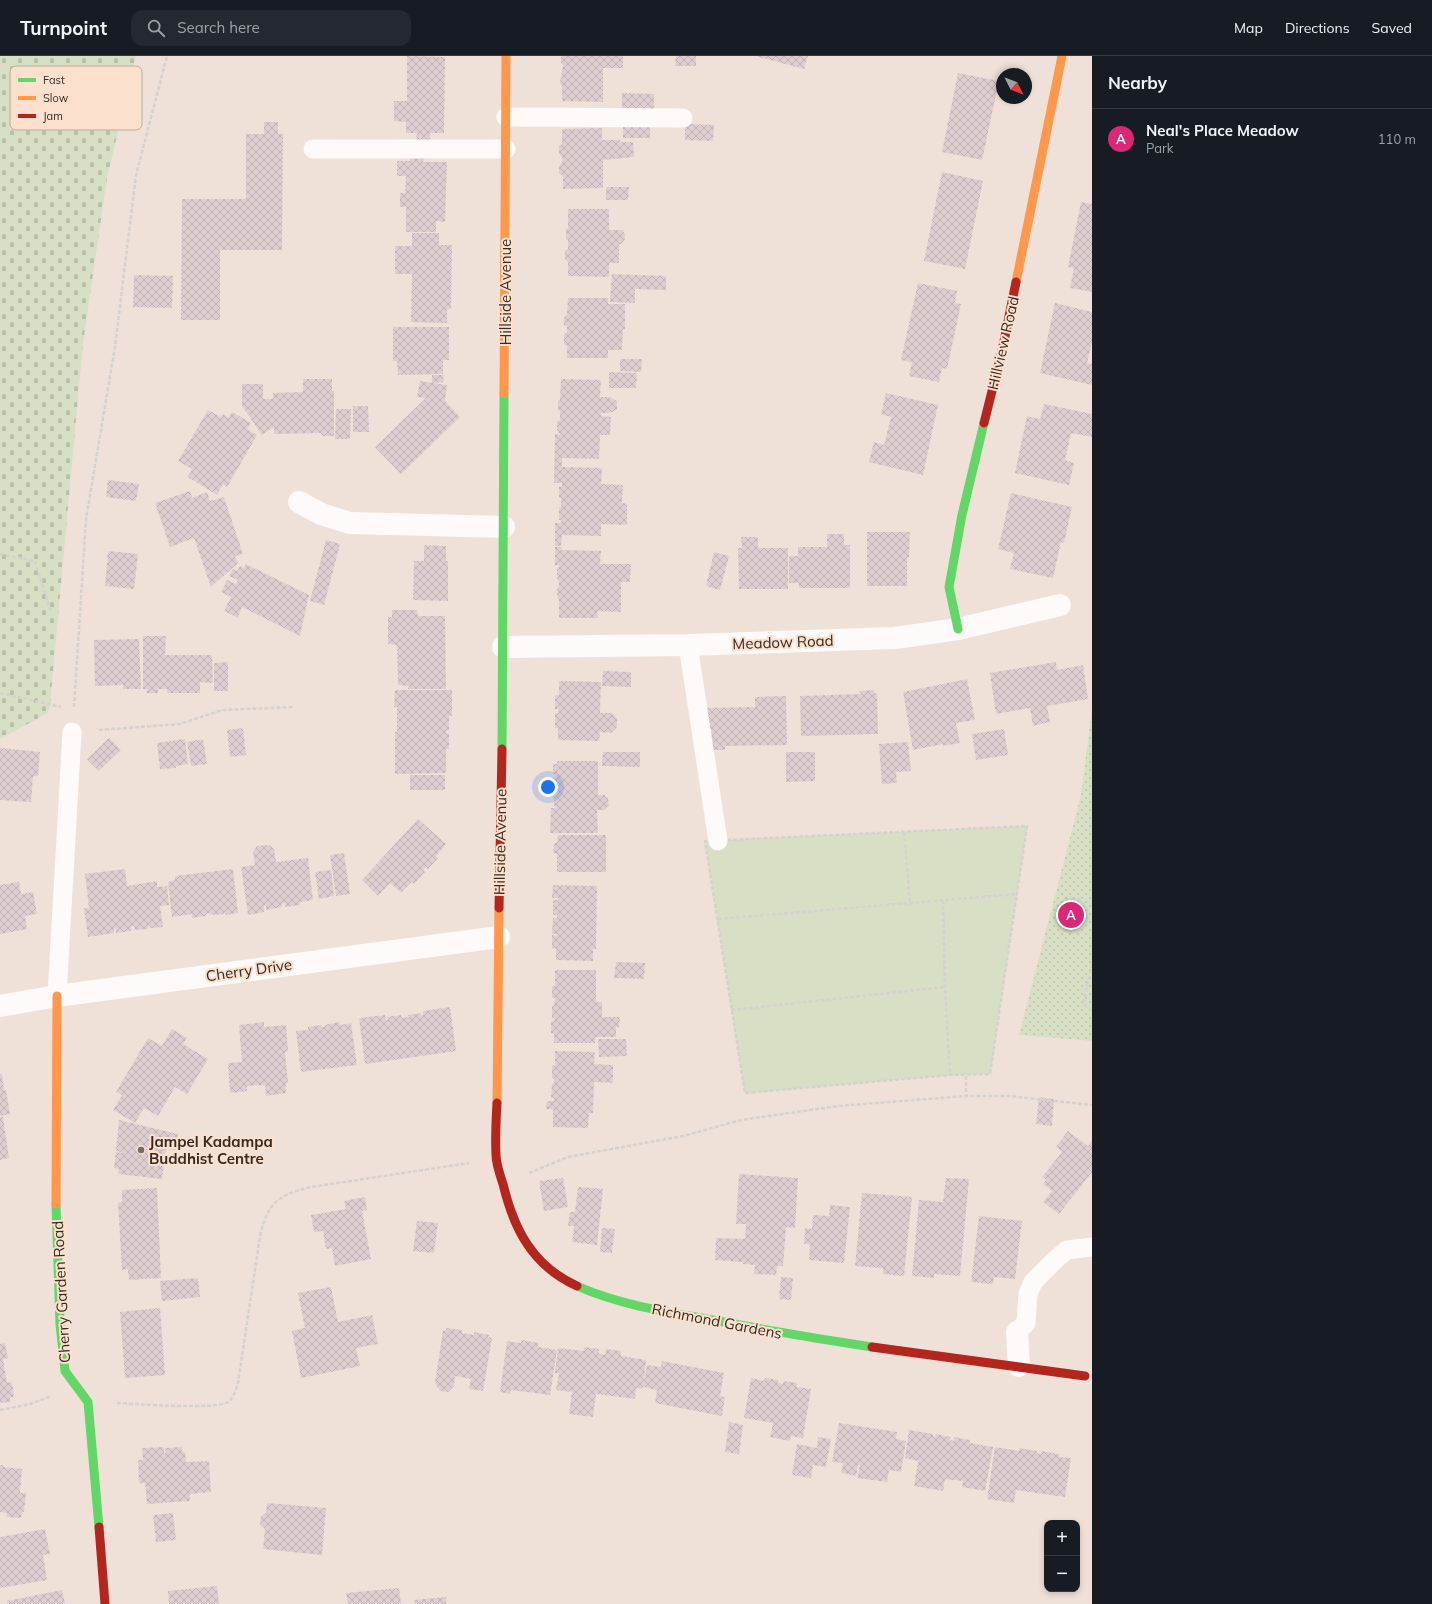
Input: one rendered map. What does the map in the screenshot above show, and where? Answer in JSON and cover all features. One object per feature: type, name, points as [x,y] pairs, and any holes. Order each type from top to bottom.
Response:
[{"type":"street","name":"Hillside Avenue","points":[[496,1156],[503,647],[506,56]]},
{"type":"street","name":"Hillview Road","points":[[958,629],[949,587],[962,515],[1002,351],[1062,56]]},
{"type":"street","points":[[299,502],[321,514],[350,523],[504,527]]},
{"type":"street","name":"Meadow Road","points":[[503,647],[688,645],[895,638],[958,629],[1060,605]]},
{"type":"street","name":"Cherry Drive","points":[[0,1006],[57,996],[499,937]]},
{"type":"street","name":"Cherry Garden Road","points":[[57,996],[56,1202],[60,1324],[65,1371],[88,1402]]},
{"type":"street","name":"Richmond Gardens","points":[[496,1156],[502,1183],[520,1235],[536,1256],[553,1272],[580,1287],[615,1300],[655,1310],[825,1340],[1085,1376]]},
{"type":"street","points":[[1017,1332],[1019,1366]]},
{"type":"street","points":[[88,1402],[105,1604]]},
{"type":"lane","points":[[506,117],[684,118]]},
{"type":"lane","points":[[314,149],[506,150]]},
{"type":"lane","points":[[688,645],[718,841]]},
{"type":"lane","points":[[57,996],[72,732]]},
{"type":"lane","points":[[1017,1332],[1026,1324],[1028,1294],[1033,1282],[1067,1250],[1092,1247]]},
{"type":"path","points":[[0,693],[50,705],[74,708],[86,519],[115,347],[136,175],[167,56]]},
{"type":"path","points":[[0,554],[36,561],[51,612]]},
{"type":"path","points":[[72,732],[180,724],[222,710],[294,707]]},
{"type":"path","points":[[1027,826],[990,1074],[966,1076],[950,1075],[745,1093],[705,841],[904,832],[1027,826]]},
{"type":"path","points":[[904,832],[910,902]]},
{"type":"path","points":[[718,919],[1017,894]]},
{"type":"path","points":[[942,900],[950,1075]]},
{"type":"path","points":[[1092,964],[1083,1004],[1092,1011]]},
{"type":"path","points":[[731,1010],[945,987]]},
{"type":"path","points":[[966,1076],[966,1096]]},
{"type":"path","points":[[502,1183],[568,1157],[683,1136],[741,1120],[838,1106],[966,1096],[1009,1096],[1092,1105]]},
{"type":"path","points":[[88,1402],[210,1406],[228,1402],[236,1391],[238,1383],[263,1221],[270,1209],[281,1196],[295,1190],[312,1186],[467,1163],[496,1156]]},
{"type":"path","points":[[0,1410],[30,1404],[76,1386]]},
{"type":"green space","points":[[0,56],[136,56],[134,66],[10,66],[10,130],[118,130],[107,178],[83,343],[50,705],[48,713],[0,739]]},
{"type":"green space","points":[[1092,709],[1092,1041],[1019,1035],[1081,795]]},
{"type":"green space","points":[[1027,826],[990,1074],[950,1075],[745,1093],[705,841]]},
{"type":"building","points":[[407,56],[445,57],[444,133],[430,133],[430,141],[416,141],[417,133],[406,133],[406,122],[394,121],[394,101],[407,101]]},
{"type":"building","points":[[561,56],[623,56],[623,68],[603,68],[603,102],[562,101],[562,85],[560,83],[563,65],[561,63]]},
{"type":"building","points":[[676,56],[696,56],[696,66],[675,66]]},
{"type":"building","points":[[755,56],[808,56],[804,69]]},
{"type":"building","points":[[958,73],[996,80],[996,95],[982,160],[942,152]]},
{"type":"building","points":[[622,93],[654,94],[654,109],[622,109]]},
{"type":"building","points":[[264,122],[278,122],[278,134],[283,134],[282,250],[220,250],[220,320],[181,320],[182,199],[246,199],[246,134],[264,134]]},
{"type":"building","points":[[623,124],[650,124],[650,138],[623,138]]},
{"type":"building","points":[[685,124],[714,125],[713,141],[685,140]]},
{"type":"building","points":[[602,128],[602,140],[633,142],[634,157],[603,160],[603,188],[563,189],[563,176],[559,173],[559,166],[562,163],[562,156],[559,154],[559,146],[562,144],[562,129]]},
{"type":"building","points":[[410,155],[424,155],[423,162],[447,162],[445,222],[436,221],[436,232],[406,232],[406,207],[400,207],[400,193],[405,193],[406,176],[397,176],[397,161],[410,161]]},
{"type":"building","points":[[942,172],[983,181],[965,269],[924,261]]},
{"type":"building","points":[[606,187],[629,187],[628,200],[606,200]]},
{"type":"building","points":[[1081,202],[1092,204],[1092,292],[1070,288],[1074,268],[1068,267]]},
{"type":"building","points":[[568,209],[609,209],[609,230],[622,230],[625,234],[625,239],[621,244],[619,244],[619,263],[609,263],[609,277],[568,276],[568,262],[565,259],[565,251],[568,249],[566,230],[568,228]]},
{"type":"building","points":[[412,233],[439,233],[439,245],[452,245],[451,309],[447,309],[447,323],[411,322],[412,274],[395,274],[395,246],[412,246]]},
{"type":"building","points":[[612,274],[666,276],[666,290],[635,289],[635,303],[610,302]]},
{"type":"building","points":[[134,275],[173,276],[172,308],[133,307]]},
{"type":"building","points":[[918,283],[957,291],[955,303],[961,304],[947,369],[942,368],[939,382],[909,376],[912,362],[901,360]]},
{"type":"building","points":[[568,298],[608,298],[608,304],[625,304],[625,329],[623,329],[622,350],[608,350],[608,358],[567,358],[567,346],[564,344],[564,335],[567,332],[567,326],[564,325],[564,317],[567,314]]},
{"type":"building","points":[[1055,303],[1092,312],[1092,342],[1087,363],[1092,364],[1092,385],[1040,373]]},
{"type":"building","points":[[393,327],[449,327],[449,360],[443,360],[443,374],[398,375],[397,361],[393,361]]},
{"type":"building","points":[[620,359],[642,359],[641,372],[620,371]]},
{"type":"building","points":[[609,372],[637,373],[636,388],[609,388]]},
{"type":"building","points":[[432,375],[444,375],[443,382],[432,383]]},
{"type":"building","points":[[303,379],[332,379],[332,391],[334,391],[334,436],[322,436],[321,433],[274,434],[274,427],[262,435],[242,406],[242,384],[263,384],[263,399],[273,399],[273,393],[303,392]]},
{"type":"building","points":[[561,379],[601,380],[600,397],[609,397],[617,401],[617,410],[609,413],[601,413],[601,416],[611,417],[610,435],[600,435],[599,459],[562,458],[562,467],[602,468],[601,484],[623,485],[622,503],[627,504],[627,525],[601,524],[601,536],[562,535],[561,546],[555,546],[555,523],[561,523],[561,520],[559,520],[561,498],[559,498],[559,486],[562,487],[562,483],[554,483],[554,478],[555,434],[560,435],[557,430],[557,422],[560,420],[558,402],[560,400]]},
{"type":"building","points":[[420,381],[447,385],[445,401],[460,417],[401,474],[375,447],[426,398],[417,397]]},
{"type":"building","points":[[886,393],[938,405],[923,475],[869,462],[874,442],[884,445],[891,417],[881,414]]},
{"type":"building","points":[[1044,404],[1092,414],[1092,437],[1071,433],[1065,460],[1074,463],[1069,485],[1015,473],[1027,416],[1040,419]]},
{"type":"building","points":[[353,406],[368,406],[369,432],[353,432]]},
{"type":"building","points":[[336,409],[351,409],[350,439],[335,439]]},
{"type":"building","points":[[208,410],[221,417],[223,414],[228,418],[232,412],[251,423],[247,429],[257,435],[227,487],[223,484],[217,495],[188,477],[192,469],[178,461]]},
{"type":"building","points":[[108,480],[139,484],[136,501],[106,497]]},
{"type":"building","points":[[190,491],[192,498],[207,492],[210,501],[224,497],[243,554],[235,556],[238,563],[211,587],[194,538],[170,547],[155,503]]},
{"type":"building","points":[[1011,493],[1072,507],[1064,543],[1061,542],[1053,578],[1010,569],[1014,553],[998,549]]},
{"type":"building","points":[[867,532],[910,532],[909,557],[907,557],[907,586],[867,586]]},
{"type":"building","points":[[827,534],[844,534],[844,545],[850,545],[850,588],[799,588],[799,583],[789,583],[789,556],[798,556],[798,547],[827,547]]},
{"type":"building","points":[[741,537],[758,537],[758,548],[788,548],[788,589],[739,589],[738,548],[742,548]]},
{"type":"building","points":[[326,540],[340,544],[324,605],[310,601]]},
{"type":"building","points":[[424,545],[446,546],[446,561],[448,561],[448,601],[413,600],[414,561],[424,561]]},
{"type":"building","points":[[555,547],[562,547],[561,550],[601,551],[600,564],[631,564],[630,582],[621,582],[621,612],[597,611],[598,618],[559,618],[559,599],[557,596],[557,589],[559,582],[557,578],[557,568],[559,565],[555,565]]},
{"type":"building","points":[[108,551],[138,554],[134,589],[105,586]]},
{"type":"building","points":[[714,552],[729,556],[720,590],[706,586]]},
{"type":"building","points":[[246,564],[309,595],[300,636],[242,607],[238,618],[224,611],[231,597],[221,592],[227,580],[236,584],[238,580],[229,576],[233,569],[237,571],[240,566],[244,568]]},
{"type":"building","points":[[392,610],[417,610],[418,616],[445,616],[446,689],[408,689],[409,686],[398,685],[397,645],[388,644],[388,617],[392,617]]},
{"type":"building","points":[[143,636],[166,636],[165,655],[212,655],[213,683],[200,682],[200,693],[167,693],[167,689],[158,689],[158,693],[147,693],[147,689],[143,689]]},
{"type":"building","points":[[139,639],[141,689],[123,689],[123,685],[95,686],[94,640]]},
{"type":"building","points":[[228,662],[228,691],[214,691],[214,663]]},
{"type":"building","points":[[1056,662],[1057,670],[1083,665],[1088,699],[1047,706],[1050,722],[1033,726],[1030,708],[996,714],[990,673]]},
{"type":"building","points":[[603,671],[631,672],[631,687],[602,686]]},
{"type":"building","points":[[967,679],[975,720],[956,723],[960,743],[943,746],[943,744],[913,750],[903,692]]},
{"type":"building","points":[[559,681],[601,682],[600,713],[612,713],[617,718],[617,727],[611,733],[600,732],[599,741],[558,740],[558,728],[555,728],[555,713],[558,713],[559,711],[558,709],[555,709],[555,695],[559,695]]},
{"type":"building","points":[[395,690],[452,690],[452,716],[449,716],[449,731],[446,730],[446,733],[449,734],[449,749],[446,749],[446,773],[395,774],[395,732],[397,732],[397,707],[394,707]]},
{"type":"building","points":[[874,690],[874,693],[877,693],[878,734],[801,736],[800,696],[861,694],[860,691]]},
{"type":"building","points":[[786,696],[787,745],[725,746],[725,750],[712,750],[711,729],[707,729],[705,708],[755,707],[755,697]]},
{"type":"building","points":[[243,728],[246,755],[230,757],[227,730]]},
{"type":"building","points":[[1004,729],[1008,755],[976,760],[972,734]]},
{"type":"building","points":[[109,738],[121,750],[99,771],[87,759]]},
{"type":"building","points":[[185,739],[188,764],[176,766],[176,768],[160,769],[157,743]]},
{"type":"building","points":[[203,739],[207,764],[191,766],[187,742]]},
{"type":"building","points":[[908,742],[911,771],[896,772],[897,783],[882,784],[879,744]]},
{"type":"building","points":[[0,748],[40,752],[38,776],[33,776],[31,802],[0,800]]},
{"type":"building","points":[[603,752],[640,752],[640,767],[602,766]]},
{"type":"building","points":[[786,752],[815,752],[815,781],[786,782]]},
{"type":"building","points":[[557,761],[598,761],[598,795],[604,795],[608,798],[609,806],[604,810],[597,810],[598,833],[550,833],[551,808],[557,808],[554,806],[554,797],[557,795],[554,779],[557,777],[557,774],[553,774],[553,764],[557,764]]},
{"type":"building","points":[[410,775],[445,775],[445,790],[410,790]]},
{"type":"building","points":[[418,819],[446,844],[436,856],[438,858],[428,869],[426,867],[423,870],[425,872],[414,884],[412,882],[401,893],[390,883],[378,896],[362,880]]},
{"type":"building","points":[[558,835],[606,835],[606,872],[557,872],[557,854],[553,853],[554,844],[557,842]]},
{"type":"building","points":[[269,845],[274,849],[276,862],[308,858],[313,900],[300,902],[300,905],[285,907],[285,903],[281,904],[282,907],[266,910],[266,905],[264,906],[264,912],[248,915],[241,867],[255,865],[253,852],[257,846]]},
{"type":"building","points":[[344,853],[350,894],[336,896],[330,855]]},
{"type":"building","points":[[125,869],[127,886],[157,881],[157,887],[167,886],[169,905],[160,906],[163,927],[150,928],[148,925],[148,929],[135,930],[134,926],[131,926],[131,931],[116,933],[116,928],[114,929],[114,933],[88,937],[84,908],[89,908],[85,874]]},
{"type":"building","points":[[233,869],[238,913],[226,915],[225,911],[224,914],[211,915],[210,913],[206,914],[206,916],[192,918],[192,914],[172,917],[168,882],[175,880],[175,876]]},
{"type":"building","points":[[331,870],[334,896],[319,899],[315,872]]},
{"type":"building","points":[[19,882],[21,894],[33,892],[37,914],[25,916],[27,929],[0,934],[0,885]]},
{"type":"building","points":[[553,885],[597,886],[596,949],[593,949],[593,961],[556,960],[556,948],[552,949],[552,935],[557,936],[557,934],[552,934],[553,918],[557,918],[557,915],[553,915],[553,900],[558,900],[558,898],[552,898]]},
{"type":"building","points":[[616,962],[645,963],[644,979],[614,978]]},
{"type":"building","points":[[555,970],[596,970],[596,1002],[602,1002],[602,1017],[620,1017],[619,1027],[616,1027],[616,1037],[595,1037],[595,1043],[554,1043],[554,1033],[551,1034],[551,1021],[554,1021],[555,1018],[552,1018],[552,1005],[554,1006],[555,998],[552,998],[552,986],[555,986]]},
{"type":"building","points":[[450,1007],[456,1051],[365,1064],[359,1018],[385,1015],[386,1020],[388,1020],[387,1017],[401,1015],[402,1018],[409,1017],[408,1015],[421,1013],[421,1016],[423,1015],[423,1011]]},
{"type":"building","points":[[264,1022],[264,1027],[286,1025],[288,1051],[285,1052],[288,1083],[286,1083],[286,1093],[266,1096],[265,1085],[247,1086],[247,1091],[230,1093],[228,1063],[242,1062],[239,1025]]},
{"type":"building","points":[[339,1022],[340,1025],[351,1023],[357,1065],[301,1072],[296,1031],[308,1030],[308,1027],[321,1025],[322,1027],[325,1027],[325,1025]]},
{"type":"building","points":[[172,1029],[187,1038],[183,1044],[208,1059],[187,1094],[175,1087],[158,1116],[144,1108],[135,1123],[113,1110],[122,1095],[116,1092],[148,1038],[162,1046]]},
{"type":"building","points":[[598,1039],[626,1039],[627,1056],[599,1057]]},
{"type":"building","points":[[555,1051],[595,1052],[594,1064],[613,1065],[613,1083],[594,1082],[593,1113],[589,1113],[588,1128],[553,1127],[553,1109],[546,1109],[547,1101],[554,1101],[554,1098],[551,1098],[552,1084],[554,1084],[554,1078],[552,1079],[552,1065],[555,1066]]},
{"type":"building","points":[[0,1074],[2,1074],[3,1091],[6,1090],[10,1114],[0,1116]]},
{"type":"building","points":[[1039,1097],[1054,1099],[1052,1126],[1036,1124]]},
{"type":"building","points":[[0,1117],[3,1117],[9,1158],[0,1160]]},
{"type":"building","name":"Jampel Kadampa Buddhist Centre","points":[[119,1120],[178,1134],[176,1150],[166,1149],[162,1179],[118,1174],[119,1169],[114,1168],[116,1152],[122,1153],[116,1151]]},
{"type":"building","points":[[1068,1131],[1088,1146],[1092,1140],[1092,1172],[1059,1214],[1043,1202],[1052,1191],[1043,1184],[1046,1180],[1042,1177],[1062,1152],[1056,1147]]},
{"type":"building","points":[[739,1174],[798,1178],[795,1228],[786,1227],[783,1266],[777,1266],[776,1275],[754,1274],[755,1265],[743,1264],[743,1262],[715,1260],[716,1238],[745,1239],[746,1224],[736,1224]]},
{"type":"building","points":[[563,1178],[568,1207],[544,1211],[539,1181]]},
{"type":"building","points":[[946,1178],[969,1179],[960,1276],[934,1274],[934,1278],[912,1276],[919,1200],[943,1202]]},
{"type":"building","points":[[578,1187],[603,1189],[597,1245],[572,1242],[574,1226],[568,1226],[570,1212],[575,1212]]},
{"type":"building","points":[[157,1188],[161,1278],[129,1280],[128,1269],[122,1270],[118,1203],[122,1202],[122,1190]]},
{"type":"building","points":[[862,1193],[912,1197],[904,1276],[883,1274],[883,1268],[855,1266]]},
{"type":"building","points":[[365,1197],[367,1210],[362,1211],[371,1259],[335,1266],[332,1248],[326,1249],[323,1231],[314,1232],[311,1215],[346,1209],[344,1201]]},
{"type":"building","points":[[830,1205],[850,1207],[844,1263],[809,1260],[810,1244],[804,1244],[805,1228],[812,1229],[813,1215],[829,1216]]},
{"type":"building","points":[[979,1216],[1022,1221],[1015,1279],[994,1277],[993,1284],[971,1282]]},
{"type":"building","points":[[417,1221],[438,1223],[434,1253],[413,1251]]},
{"type":"building","points":[[602,1228],[615,1229],[612,1253],[600,1252]]},
{"type":"building","points":[[781,1277],[793,1278],[791,1300],[779,1299]]},
{"type":"building","points":[[198,1278],[200,1297],[162,1301],[160,1281]]},
{"type":"building","points":[[331,1287],[338,1322],[372,1315],[378,1344],[356,1348],[360,1366],[301,1378],[292,1331],[305,1328],[298,1293]]},
{"type":"building","points":[[160,1308],[165,1375],[125,1378],[120,1312]]},
{"type":"building","points":[[446,1328],[462,1330],[462,1333],[474,1335],[474,1332],[489,1335],[488,1337],[492,1338],[483,1391],[469,1389],[471,1379],[455,1376],[454,1386],[448,1392],[440,1391],[435,1383],[443,1330],[446,1331]]},
{"type":"building","points":[[521,1340],[539,1343],[538,1347],[557,1350],[550,1395],[511,1390],[510,1394],[500,1392],[507,1341],[521,1343]]},
{"type":"building","points":[[5,1343],[8,1358],[3,1359],[7,1383],[12,1382],[14,1397],[10,1397],[10,1402],[0,1403],[0,1344]]},
{"type":"building","points":[[584,1347],[599,1349],[599,1354],[605,1355],[606,1349],[621,1351],[621,1356],[646,1360],[643,1389],[636,1388],[635,1399],[596,1394],[593,1417],[569,1414],[572,1392],[556,1390],[559,1373],[555,1373],[558,1348],[584,1351]]},
{"type":"building","points":[[662,1361],[724,1373],[720,1396],[725,1397],[722,1416],[655,1403],[657,1390],[643,1387],[647,1365],[661,1367]]},
{"type":"building","points":[[751,1378],[764,1381],[765,1378],[778,1380],[778,1383],[783,1384],[784,1381],[797,1383],[797,1387],[811,1389],[803,1438],[791,1436],[790,1441],[770,1437],[773,1423],[744,1418]]},
{"type":"building","points":[[729,1422],[743,1425],[739,1454],[725,1452]]},
{"type":"building","points":[[839,1423],[897,1432],[896,1439],[906,1441],[901,1472],[889,1470],[887,1482],[857,1478],[860,1465],[858,1465],[856,1476],[841,1473],[843,1463],[832,1462]]},
{"type":"building","points":[[909,1430],[933,1434],[933,1437],[935,1437],[936,1434],[950,1437],[950,1440],[954,1441],[954,1437],[970,1440],[970,1443],[993,1447],[985,1491],[962,1487],[963,1481],[945,1479],[943,1491],[914,1486],[918,1461],[905,1458]]},
{"type":"building","points":[[818,1437],[831,1439],[826,1467],[813,1465],[811,1478],[792,1475],[797,1444],[817,1448]]},
{"type":"building","points":[[164,1447],[164,1453],[166,1453],[165,1448],[182,1447],[182,1452],[185,1452],[186,1462],[209,1461],[211,1492],[190,1494],[190,1501],[147,1504],[145,1483],[139,1483],[138,1460],[143,1460],[142,1448]]},
{"type":"building","points":[[995,1447],[1019,1451],[1019,1448],[1037,1451],[1036,1453],[1041,1454],[1041,1451],[1059,1454],[1059,1457],[1071,1458],[1065,1497],[1016,1490],[1014,1503],[987,1499]]},
{"type":"building","points":[[0,1465],[3,1465],[3,1467],[22,1469],[20,1493],[26,1493],[24,1512],[22,1512],[21,1518],[6,1517],[7,1513],[0,1512]]},
{"type":"building","points":[[267,1503],[326,1508],[322,1555],[263,1549],[265,1529],[260,1524],[261,1516],[266,1513]]},
{"type":"building","points":[[173,1513],[176,1540],[156,1542],[153,1515]]},
{"type":"building","points":[[45,1529],[50,1554],[43,1555],[47,1580],[0,1588],[0,1537]]},
{"type":"building","points":[[217,1586],[219,1604],[169,1604],[168,1591]]},
{"type":"building","points":[[399,1588],[401,1604],[348,1604],[346,1593]]},
{"type":"building","points":[[62,1590],[65,1604],[7,1604],[7,1601]]},
{"type":"building","points":[[446,1597],[446,1604],[415,1604],[414,1600]]},
{"type":"traffic: fast","points":[[502,749],[504,393]]},
{"type":"traffic: fast","points":[[958,629],[949,587],[962,515],[984,423]]},
{"type":"traffic: fast","points":[[56,1204],[60,1324],[65,1371],[88,1402],[99,1527]]},
{"type":"traffic: fast","points":[[577,1286],[593,1293],[661,1311],[872,1347]]},
{"type":"traffic: slow","points":[[504,393],[506,56]]},
{"type":"traffic: slow","points":[[1016,282],[1062,56]]},
{"type":"traffic: slow","points":[[497,1103],[499,908]]},
{"type":"traffic: slow","points":[[56,1204],[57,996]]},
{"type":"traffic: jam","points":[[984,423],[1002,351],[1016,282]]},
{"type":"traffic: jam","points":[[499,908],[502,749]]},
{"type":"traffic: jam","points":[[497,1103],[496,1148],[498,1170],[513,1217],[528,1245],[537,1257],[548,1268],[577,1286]]},
{"type":"traffic: jam","points":[[872,1347],[1085,1376]]},
{"type":"traffic: jam","points":[[99,1527],[105,1604]]},
{"type":"place","name":"Neal's Place Meadow","points":[[1071,915]]},
{"type":"place","name":"Jampel Kadampa Buddhist Centre","points":[[141,1150]]}]
